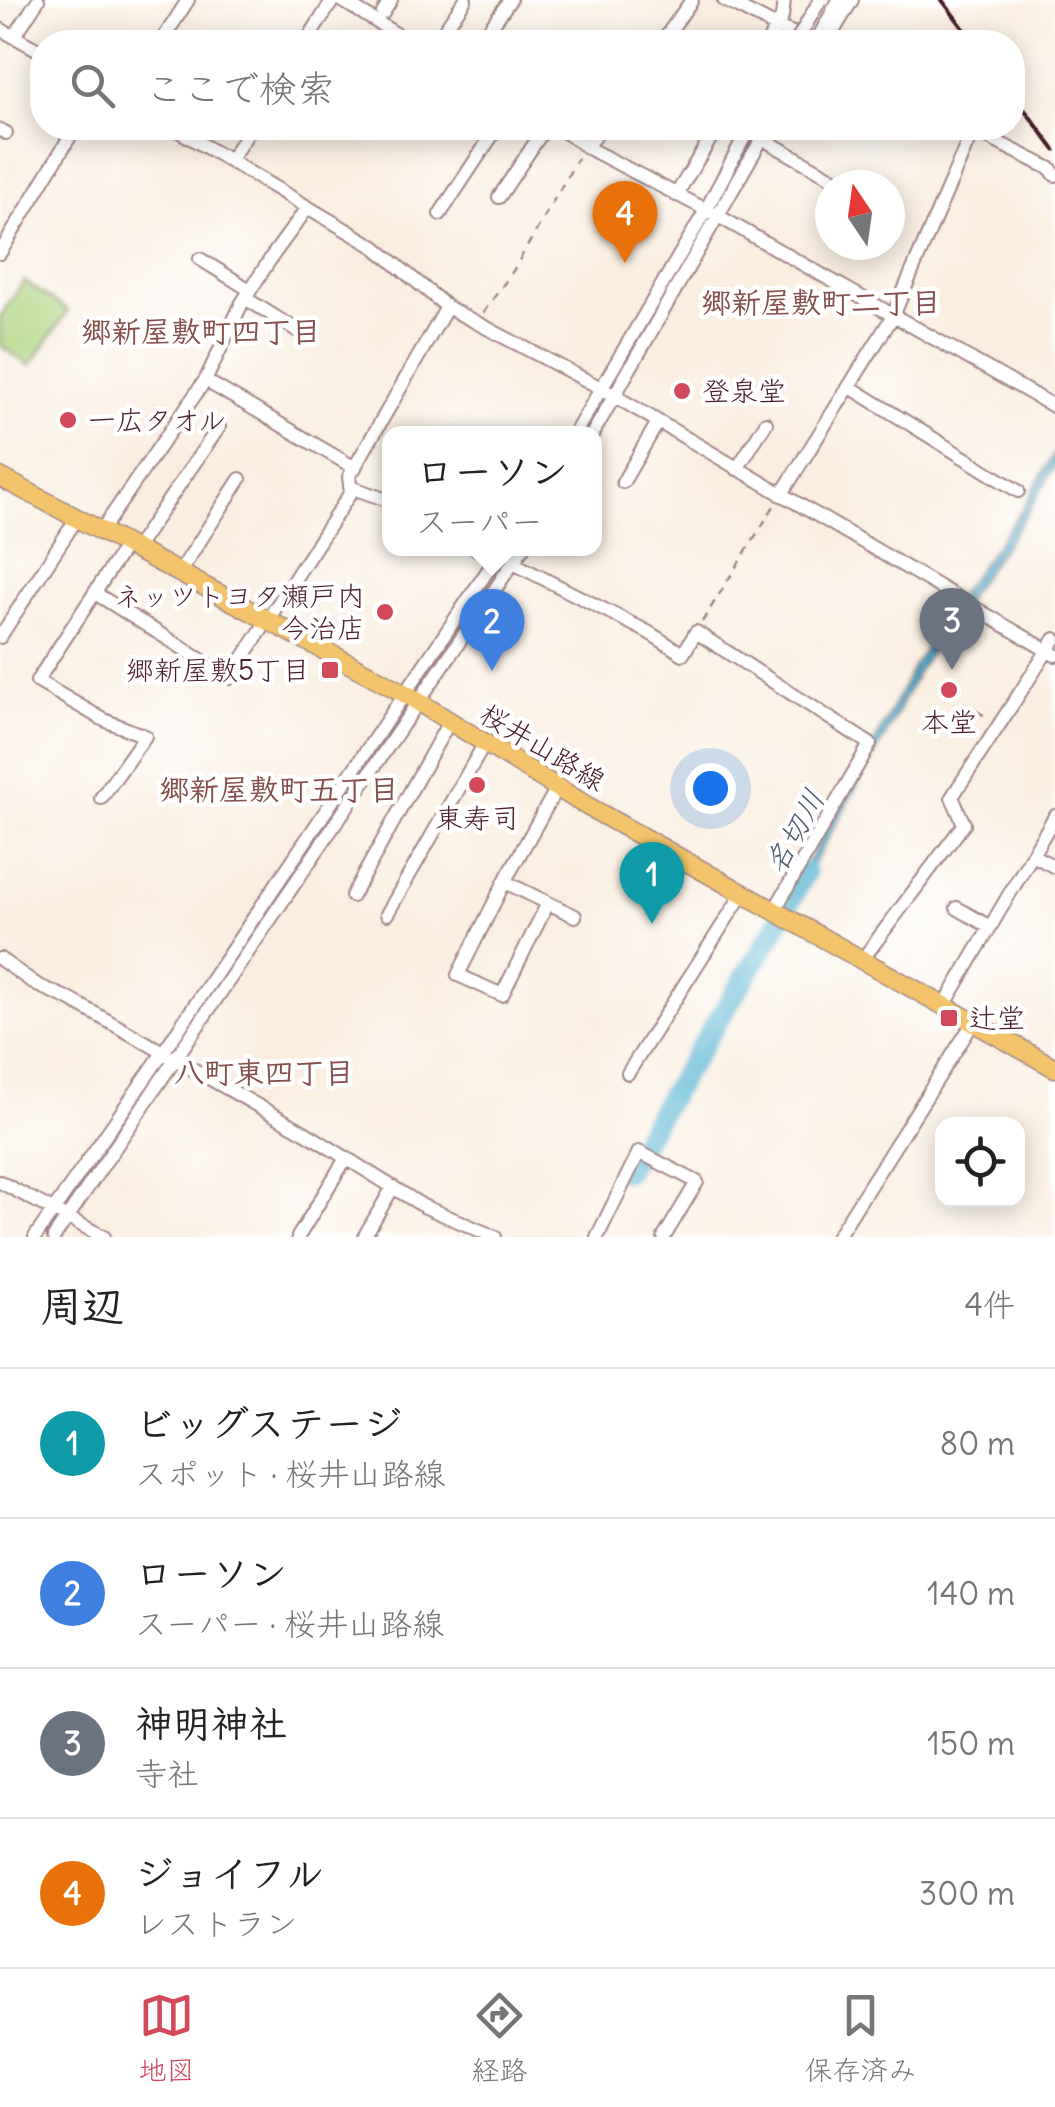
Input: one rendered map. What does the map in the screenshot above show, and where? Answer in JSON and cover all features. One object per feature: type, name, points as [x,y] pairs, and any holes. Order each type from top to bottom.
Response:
[{"type":"main road","name":"桜井山路線","points":[[0,476],[411,697],[557,788],[1055,1068]]},
{"type":"street","points":[[14,36],[38,0]]},
{"type":"street","points":[[169,30],[188,0]]},
{"type":"street","points":[[314,30],[333,0]]},
{"type":"street","points":[[341,0],[390,30]]},
{"type":"street","points":[[383,14],[391,0]]},
{"type":"street","points":[[444,30],[465,0]]},
{"type":"street","points":[[489,30],[510,0]]},
{"type":"street","points":[[671,30],[692,0]]},
{"type":"street","points":[[724,0],[786,30]]},
{"type":"street","points":[[776,30],[784,0]]},
{"type":"street","points":[[803,30],[820,0]]},
{"type":"street","points":[[823,30],[839,0]]},
{"type":"street","points":[[834,30],[852,0]]},
{"type":"street","points":[[0,29],[30,45]]},
{"type":"street","points":[[0,253],[68,140]]},
{"type":"street","points":[[195,140],[375,247],[447,306],[601,388],[1053,648],[952,797],[964,824],[862,960]]},
{"type":"street","points":[[230,160],[243,140]]},
{"type":"street","points":[[440,214],[489,140]]},
{"type":"street","points":[[499,198],[537,140]]},
{"type":"street","points":[[577,140],[1055,407]]},
{"type":"street","points":[[586,146],[591,140]]},
{"type":"street","points":[[676,195],[710,140]]},
{"type":"street","points":[[716,216],[721,179],[743,140]]},
{"type":"street","points":[[580,426],[761,140]]},
{"type":"street","points":[[781,494],[893,316],[966,140]]},
{"type":"street","points":[[992,140],[1055,175]]},
{"type":"street","points":[[598,426],[716,216],[770,142],[819,170]]},
{"type":"street","points":[[100,531],[206,378],[248,294],[308,207]]},
{"type":"street","points":[[200,259],[306,336]]},
{"type":"street","points":[[95,593],[230,678],[351,492],[349,478],[447,306]]},
{"type":"street","points":[[213,385],[355,468]]},
{"type":"street","points":[[850,387],[1018,491]]},
{"type":"street","points":[[623,482],[658,422]]},
{"type":"street","points":[[737,468],[766,423]]},
{"type":"street","points":[[101,798],[145,736],[104,720],[37,681],[95,593],[218,427]]},
{"type":"street","points":[[180,573],[240,480]]},
{"type":"street","points":[[350,487],[382,497]]},
{"type":"street","points":[[0,636],[77,518]]},
{"type":"street","points":[[54,1237],[170,1055],[411,697],[498,556]]},
{"type":"street","points":[[411,697],[518,556]]},
{"type":"street","points":[[513,563],[683,654],[696,632],[870,744],[774,911]]},
{"type":"street","points":[[352,896],[449,722]]},
{"type":"street","points":[[387,914],[484,743]]},
{"type":"street","points":[[548,903],[502,995],[458,975],[557,788]]},
{"type":"street","points":[[944,1006],[1055,816]]},
{"type":"street","points":[[1032,855],[1055,867]]},
{"type":"street","points":[[505,882],[574,916]]},
{"type":"street","points":[[628,1073],[743,893]]},
{"type":"street","points":[[957,908],[990,926]]},
{"type":"street","points":[[0,959],[37,985],[170,1055],[423,1206],[495,1237]]},
{"type":"street","points":[[837,1237],[973,1024]]},
{"type":"street","points":[[35,1237],[170,1055]]},
{"type":"street","points":[[597,1237],[639,1152],[697,1182],[664,1237]]},
{"type":"street","points":[[298,1237],[346,1158]]},
{"type":"street","points":[[0,1182],[104,1237]]},
{"type":"street","points":[[364,1237],[393,1188]]},
{"type":"path","points":[[476,322],[513,272],[586,146]]},
{"type":"path","points":[[696,632],[781,494]]},
{"type":"path","points":[[963,703],[999,724]]},
{"type":"green space","points":[[24,281],[68,311],[30,366],[0,345],[0,317]]},
{"type":"water","points":[[1055,452],[1055,465],[1028,512],[919,669],[793,900],[787,898],[914,666],[964,588],[1023,509]]},
{"type":"waterway","name":"名切川","points":[[625,1171],[770,938],[805,873]]},
{"type":"railway","points":[[942,0],[965,30]]},
{"type":"railway","points":[[1025,110],[1055,150]]},
{"type":"place","name":"ジョイフル","points":[[625,263]]},
{"type":"place","name":"登泉堂","points":[[682,391]]},
{"type":"place","name":"一広タオル","points":[[68,420]]},
{"type":"place","name":"ネッツトヨタ瀬戸内 今治店","points":[[385,612]]},
{"type":"place","name":"郷新屋敷5丁目","points":[[330,670]]},
{"type":"place","name":"神明神社","points":[[952,670]]},
{"type":"place","name":"ローソン","points":[[492,671]]},
{"type":"place","name":"本堂","points":[[949,690]]},
{"type":"place","name":"東寿司","points":[[477,785]]},
{"type":"place","name":"ビッグステージ","points":[[652,924]]},
{"type":"place","name":"辻堂","points":[[949,1018]]},
{"type":"district","name":"郷新屋敷町二丁目","points":[[821,302]]},
{"type":"district","name":"郷新屋敷町四丁目","points":[[201,331]]},
{"type":"district","name":"郷新屋敷町五丁目","points":[[279,789]]},
{"type":"district","name":"八町東四丁目","points":[[264,1072]]}]
